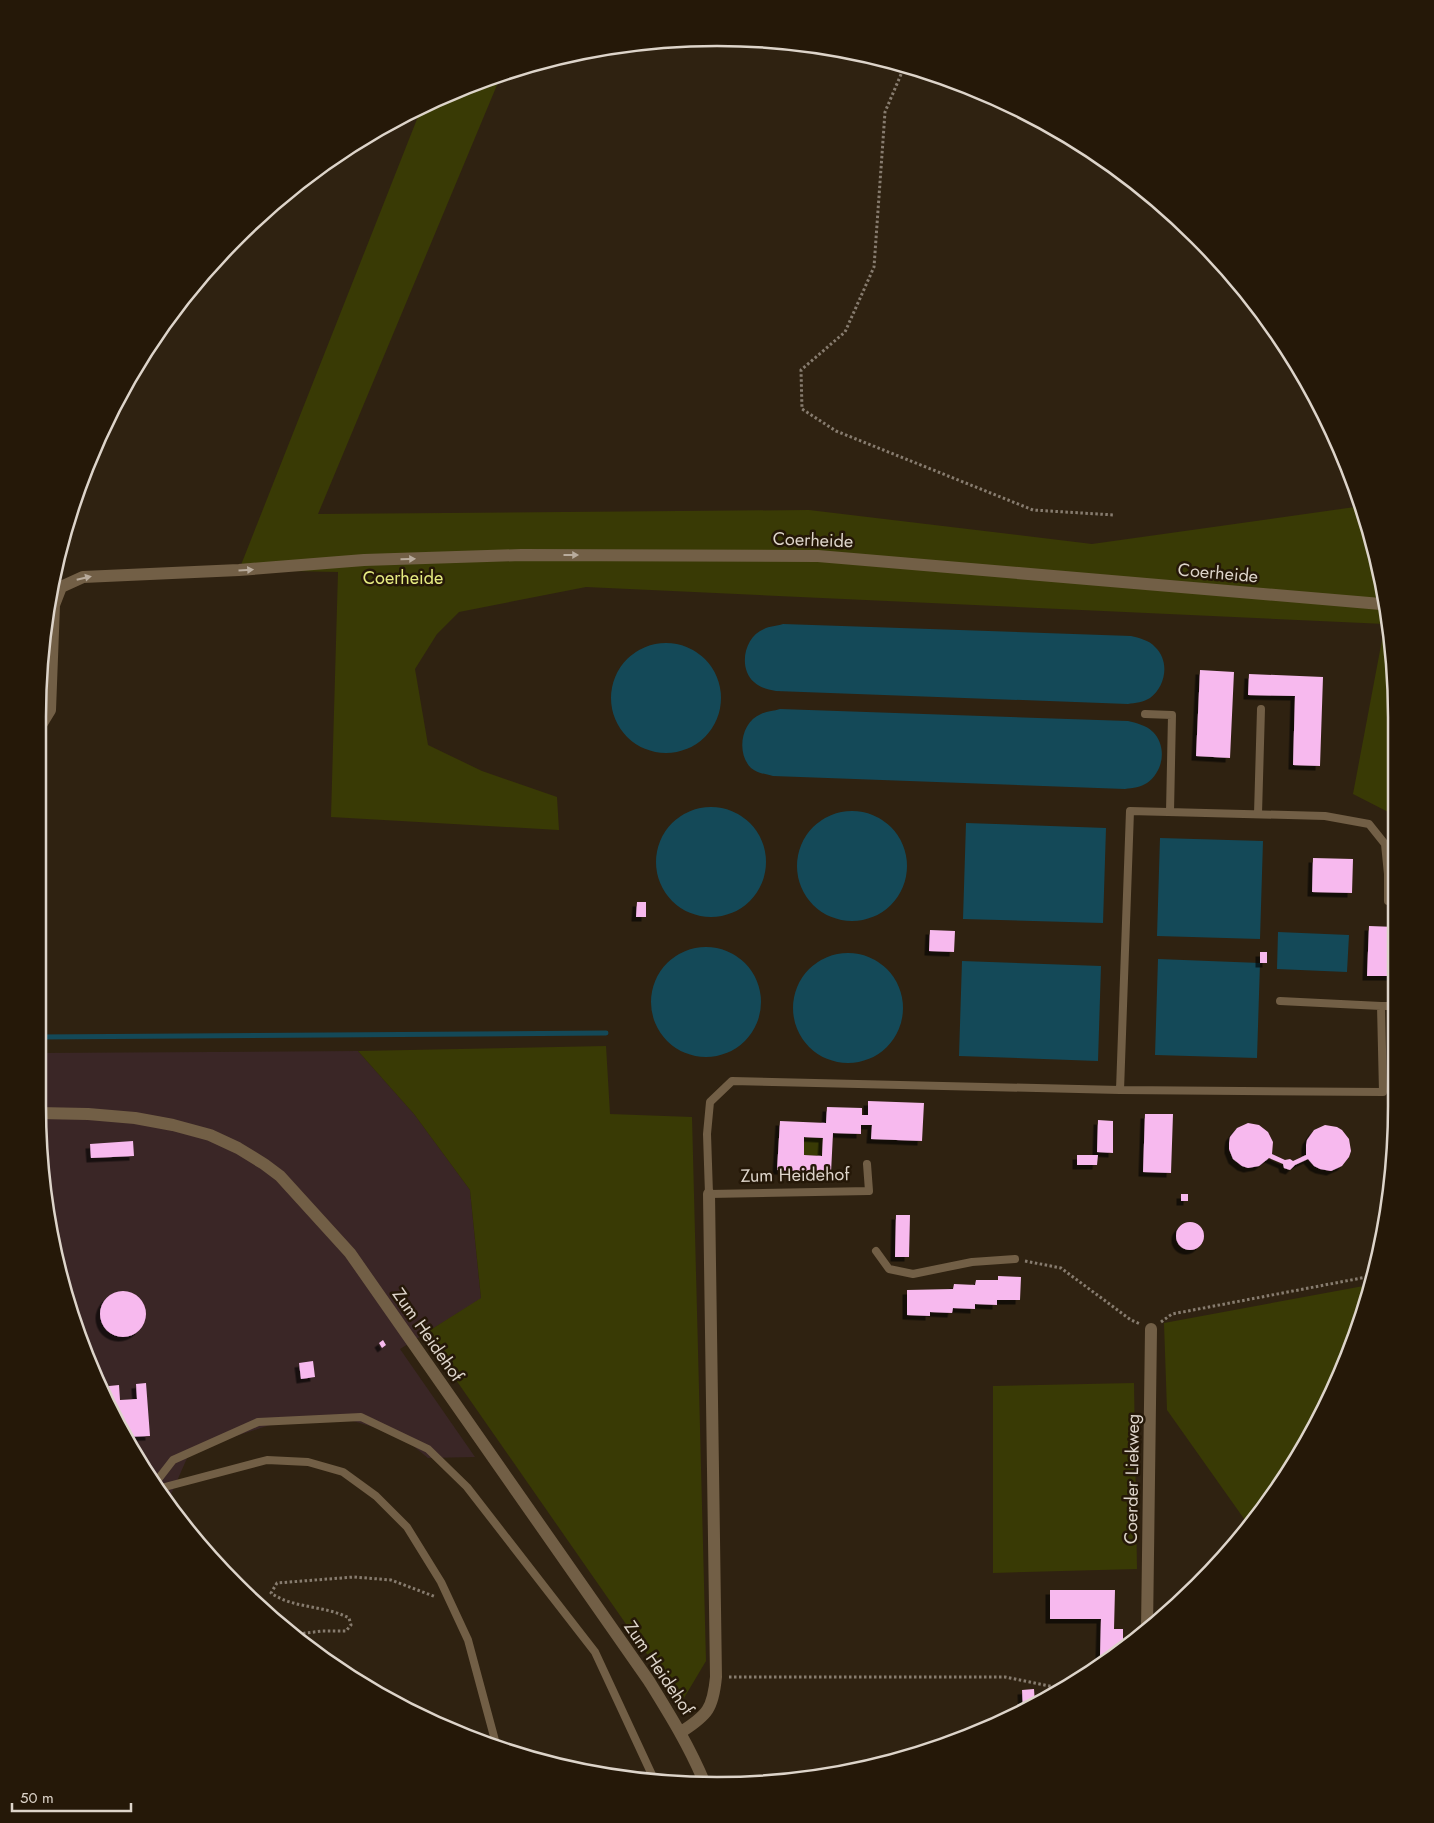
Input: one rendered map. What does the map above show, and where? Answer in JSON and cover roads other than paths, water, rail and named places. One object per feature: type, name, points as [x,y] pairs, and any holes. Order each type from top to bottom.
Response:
[{"type":"street","name":"Coerheide","points":[[57,597],[61,587],[83,577],[239,570],[364,560],[521,555],[818,556],[1378,604]]},
{"type":"street","name":"Coerheide","points":[[46,717],[50,710],[53,620]]},
{"type":"street","name":"Zum Heidehof","points":[[46,1114],[88,1114],[135,1118],[173,1125],[210,1135],[238,1148],[280,1176],[350,1253],[649,1681],[682,1732],[702,1776]]},
{"type":"street","name":"Zum Heidehof","points":[[682,1732],[703,1718],[708,1710],[712,1703],[716,1676],[709,1194]]},
{"type":"street","name":"Coerder Liekweg","points":[[1147,1620],[1151,1328]]},
{"type":"lane","points":[[1258,814],[1262,709]]},
{"type":"lane","points":[[1145,714],[1172,715],[1170,812]]},
{"type":"lane","points":[[1120,1090],[1130,811],[1326,816],[1369,824],[1385,844],[1388,901]]},
{"type":"lane","points":[[1280,1001],[1388,1006]]},
{"type":"lane","points":[[709,1194],[707,1134],[710,1102],[732,1081],[1120,1090],[1383,1092],[1380,1006]]},
{"type":"lane","name":"Zum Heidehof","points":[[709,1194],[869,1190],[867,1164]]},
{"type":"lane","points":[[876,1251],[889,1269],[914,1274],[972,1262],[1015,1259]]},
{"type":"lane","points":[[159,1479],[173,1460],[258,1422],[361,1417],[428,1449],[467,1487],[595,1652],[651,1773]]},
{"type":"lane","points":[[165,1487],[267,1460],[308,1462],[343,1472],[376,1496],[407,1527],[441,1582],[468,1640],[495,1739]]},
{"type":"water","points":[[783,624],[1131,636],[1147,641],[1155,647],[1163,659],[1164,673],[1160,687],[1150,698],[1128,704],[776,691],[759,686],[754,682],[746,669],[745,661],[748,646],[757,633],[766,628]]},
{"type":"water","points":[[666,643],[687,647],[705,659],[717,677],[721,698],[717,719],[705,737],[687,749],[666,753],[645,749],[627,737],[615,719],[611,698],[615,677],[627,659],[645,647]]},
{"type":"water","points":[[780,709],[1128,721],[1144,726],[1153,732],[1160,744],[1162,758],[1153,778],[1140,786],[1125,789],[773,776],[751,768],[746,762],[742,746],[745,731],[754,718],[763,713]]},
{"type":"water","points":[[711,807],[732,811],[750,823],[762,841],[766,862],[762,883],[750,901],[732,913],[711,917],[690,913],[672,901],[660,883],[656,862],[660,841],[672,823],[690,811]]},
{"type":"water","points":[[852,811],[873,815],[891,827],[903,845],[907,866],[903,887],[891,905],[873,917],[852,921],[831,917],[813,905],[801,887],[797,866],[801,845],[813,827],[831,815]]},
{"type":"water","points":[[966,823],[1106,828],[1103,923],[963,919]]},
{"type":"water","points":[[1160,838],[1263,841],[1260,939],[1157,936]]},
{"type":"water","points":[[1278,932],[1349,935],[1347,972],[1277,969]]},
{"type":"water","points":[[706,947],[727,951],[745,963],[757,981],[761,1002],[757,1023],[745,1041],[727,1053],[706,1057],[685,1053],[667,1041],[655,1023],[651,1002],[655,981],[667,963],[685,951]]},
{"type":"water","points":[[848,953],[869,957],[887,969],[899,987],[903,1008],[899,1029],[887,1047],[869,1059],[848,1063],[827,1059],[809,1047],[797,1029],[793,1008],[797,987],[809,969],[827,957]]},
{"type":"water","points":[[1158,959],[1260,963],[1257,1058],[1155,1055]]},
{"type":"water","points":[[962,961],[1101,966],[1098,1061],[959,1056]]},
{"type":"waterway","points":[[46,1037],[606,1033]]}]
